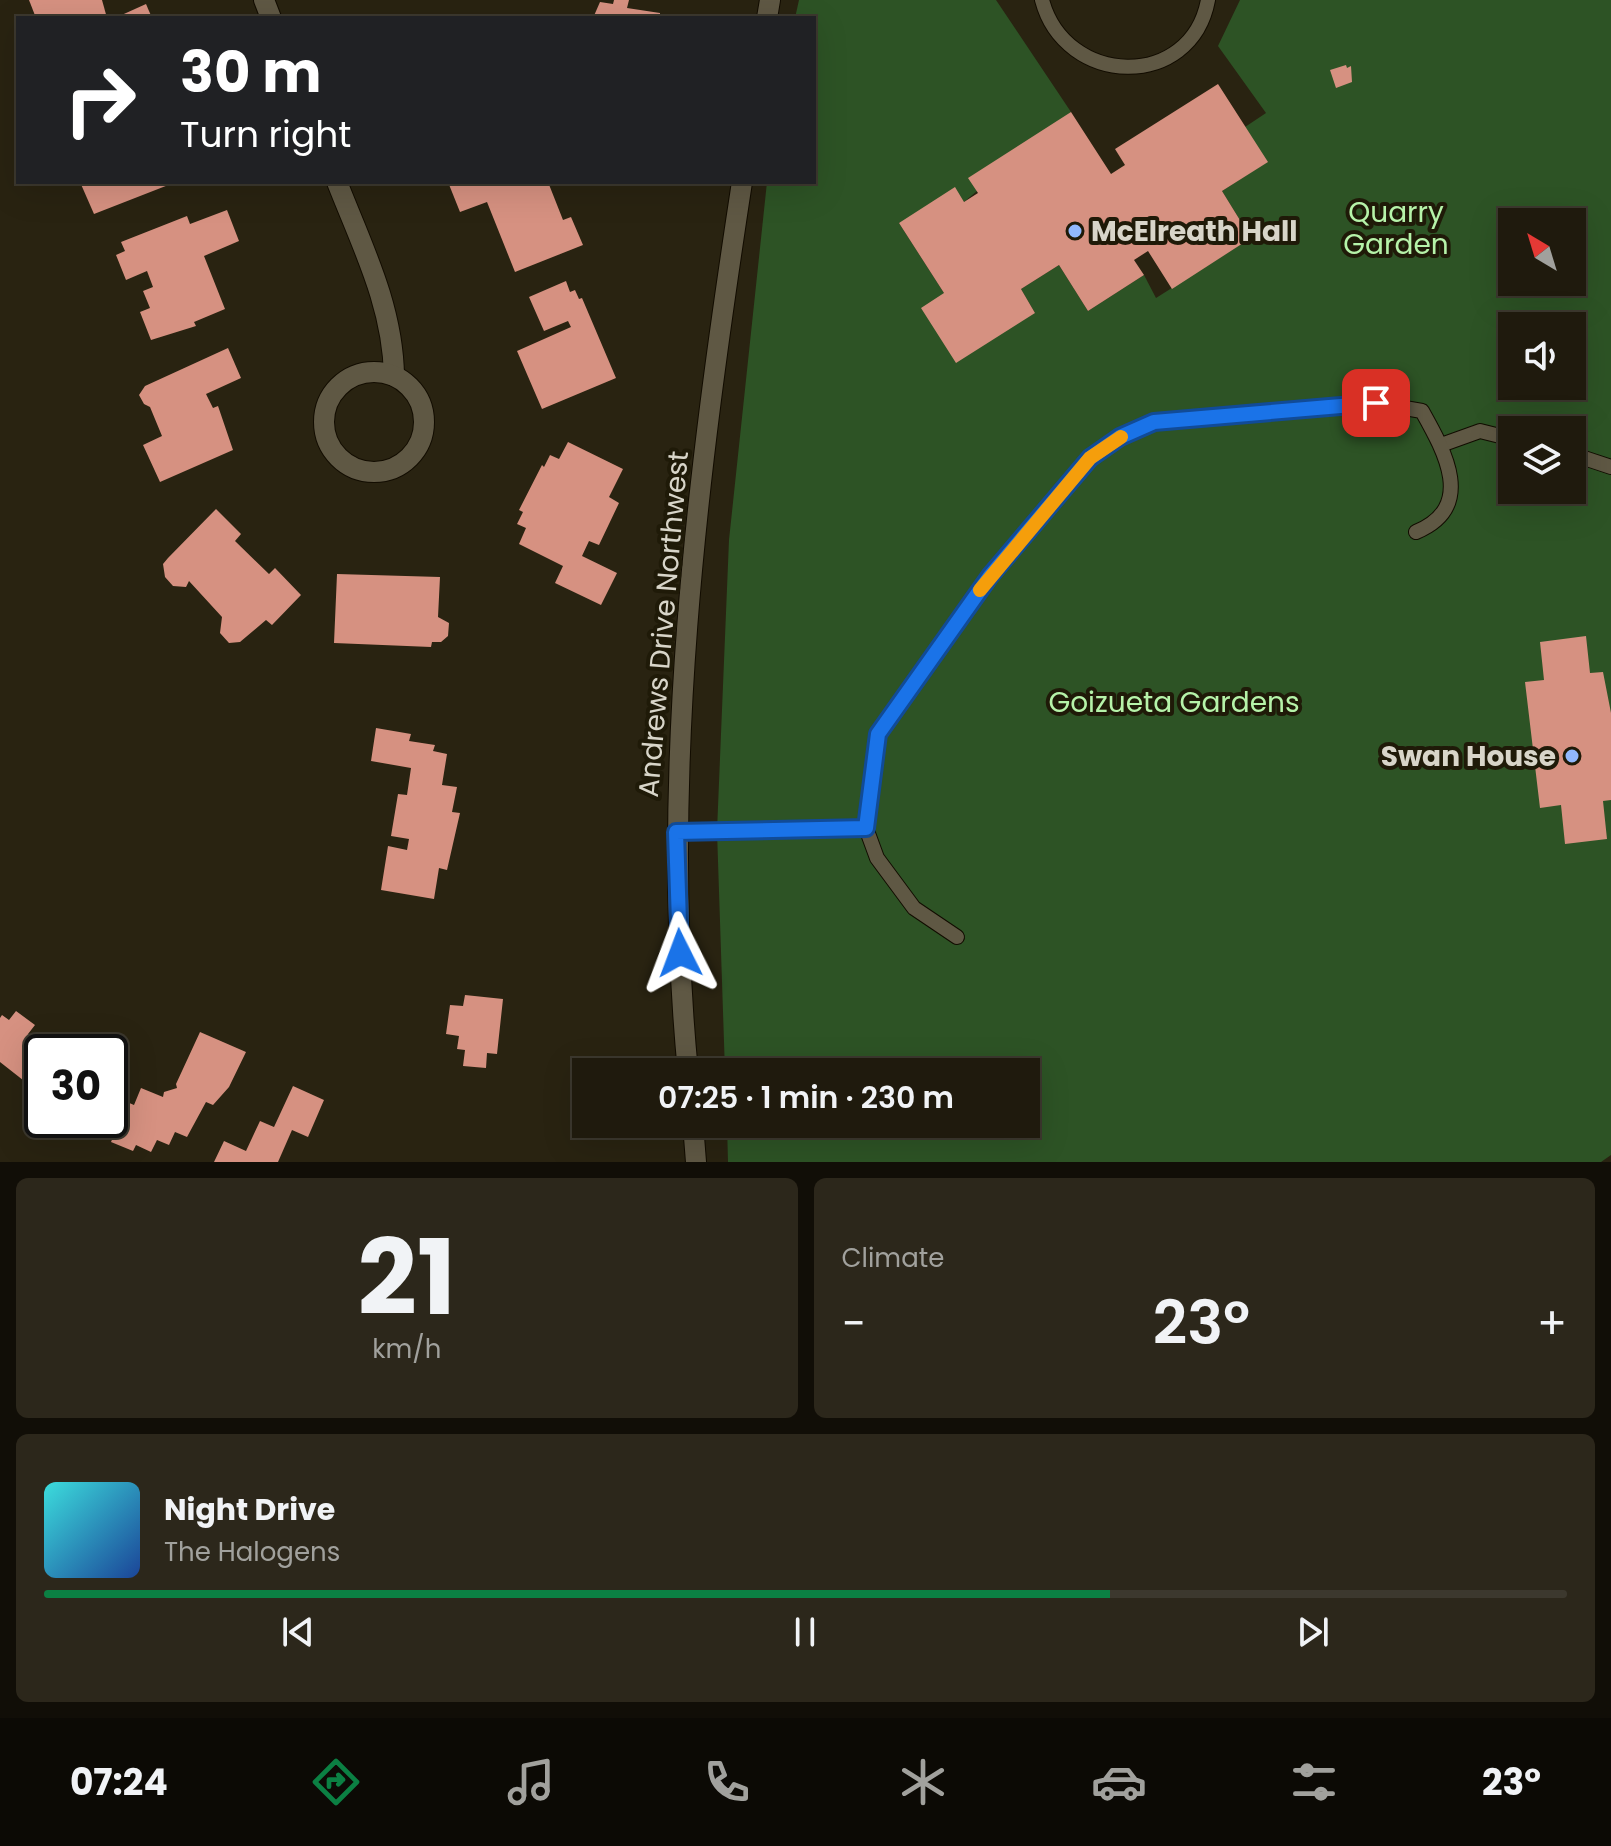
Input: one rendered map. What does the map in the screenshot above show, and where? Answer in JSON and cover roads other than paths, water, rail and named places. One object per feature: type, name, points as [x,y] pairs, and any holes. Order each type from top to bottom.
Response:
[{"type":"street","points":[[338,184],[382,295],[393,337],[394,376]]},
{"type":"street","name":"Andrews Drive Northwest","points":[[687,1058],[676,832],[701,475],[742,184]]},
{"type":"street","points":[[374,372],[394,376],[410,387],[421,404],[424,422],[420,442],[409,458],[393,469],[373,473],[354,468],[338,457],[327,441],[324,422],[328,403],[339,386],[355,375],[374,372]]},
{"type":"street","points":[[694,1138],[696,1162]]},
{"type":"lane","points":[[1034,0],[1044,7],[1061,38],[1082,56],[1100,64],[1138,67],[1165,58],[1188,41],[1199,25],[1208,0]]},
{"type":"lane","points":[[957,937],[914,908],[877,858],[866,828],[878,734],[990,576],[1090,458],[1120,437],[1154,422],[1376,403],[1422,411],[1441,445],[1449,470],[1450,500],[1438,523],[1416,532]]},
{"type":"lane","points":[[1441,445],[1480,431],[1498,436]]},
{"type":"lane","points":[[1586,459],[1611,467]]},
{"type":"lane","points":[[676,832],[866,828]]},
{"type":"place","name":"McElreath Hall","points":[[1075,231]]},
{"type":"place","name":"Swan House","points":[[1572,756]]},
{"type":"park label","name":"Quarry Garden","points":[[1396,228]]},
{"type":"park label","name":"Goizueta Gardens","points":[[1174,702]]}]
